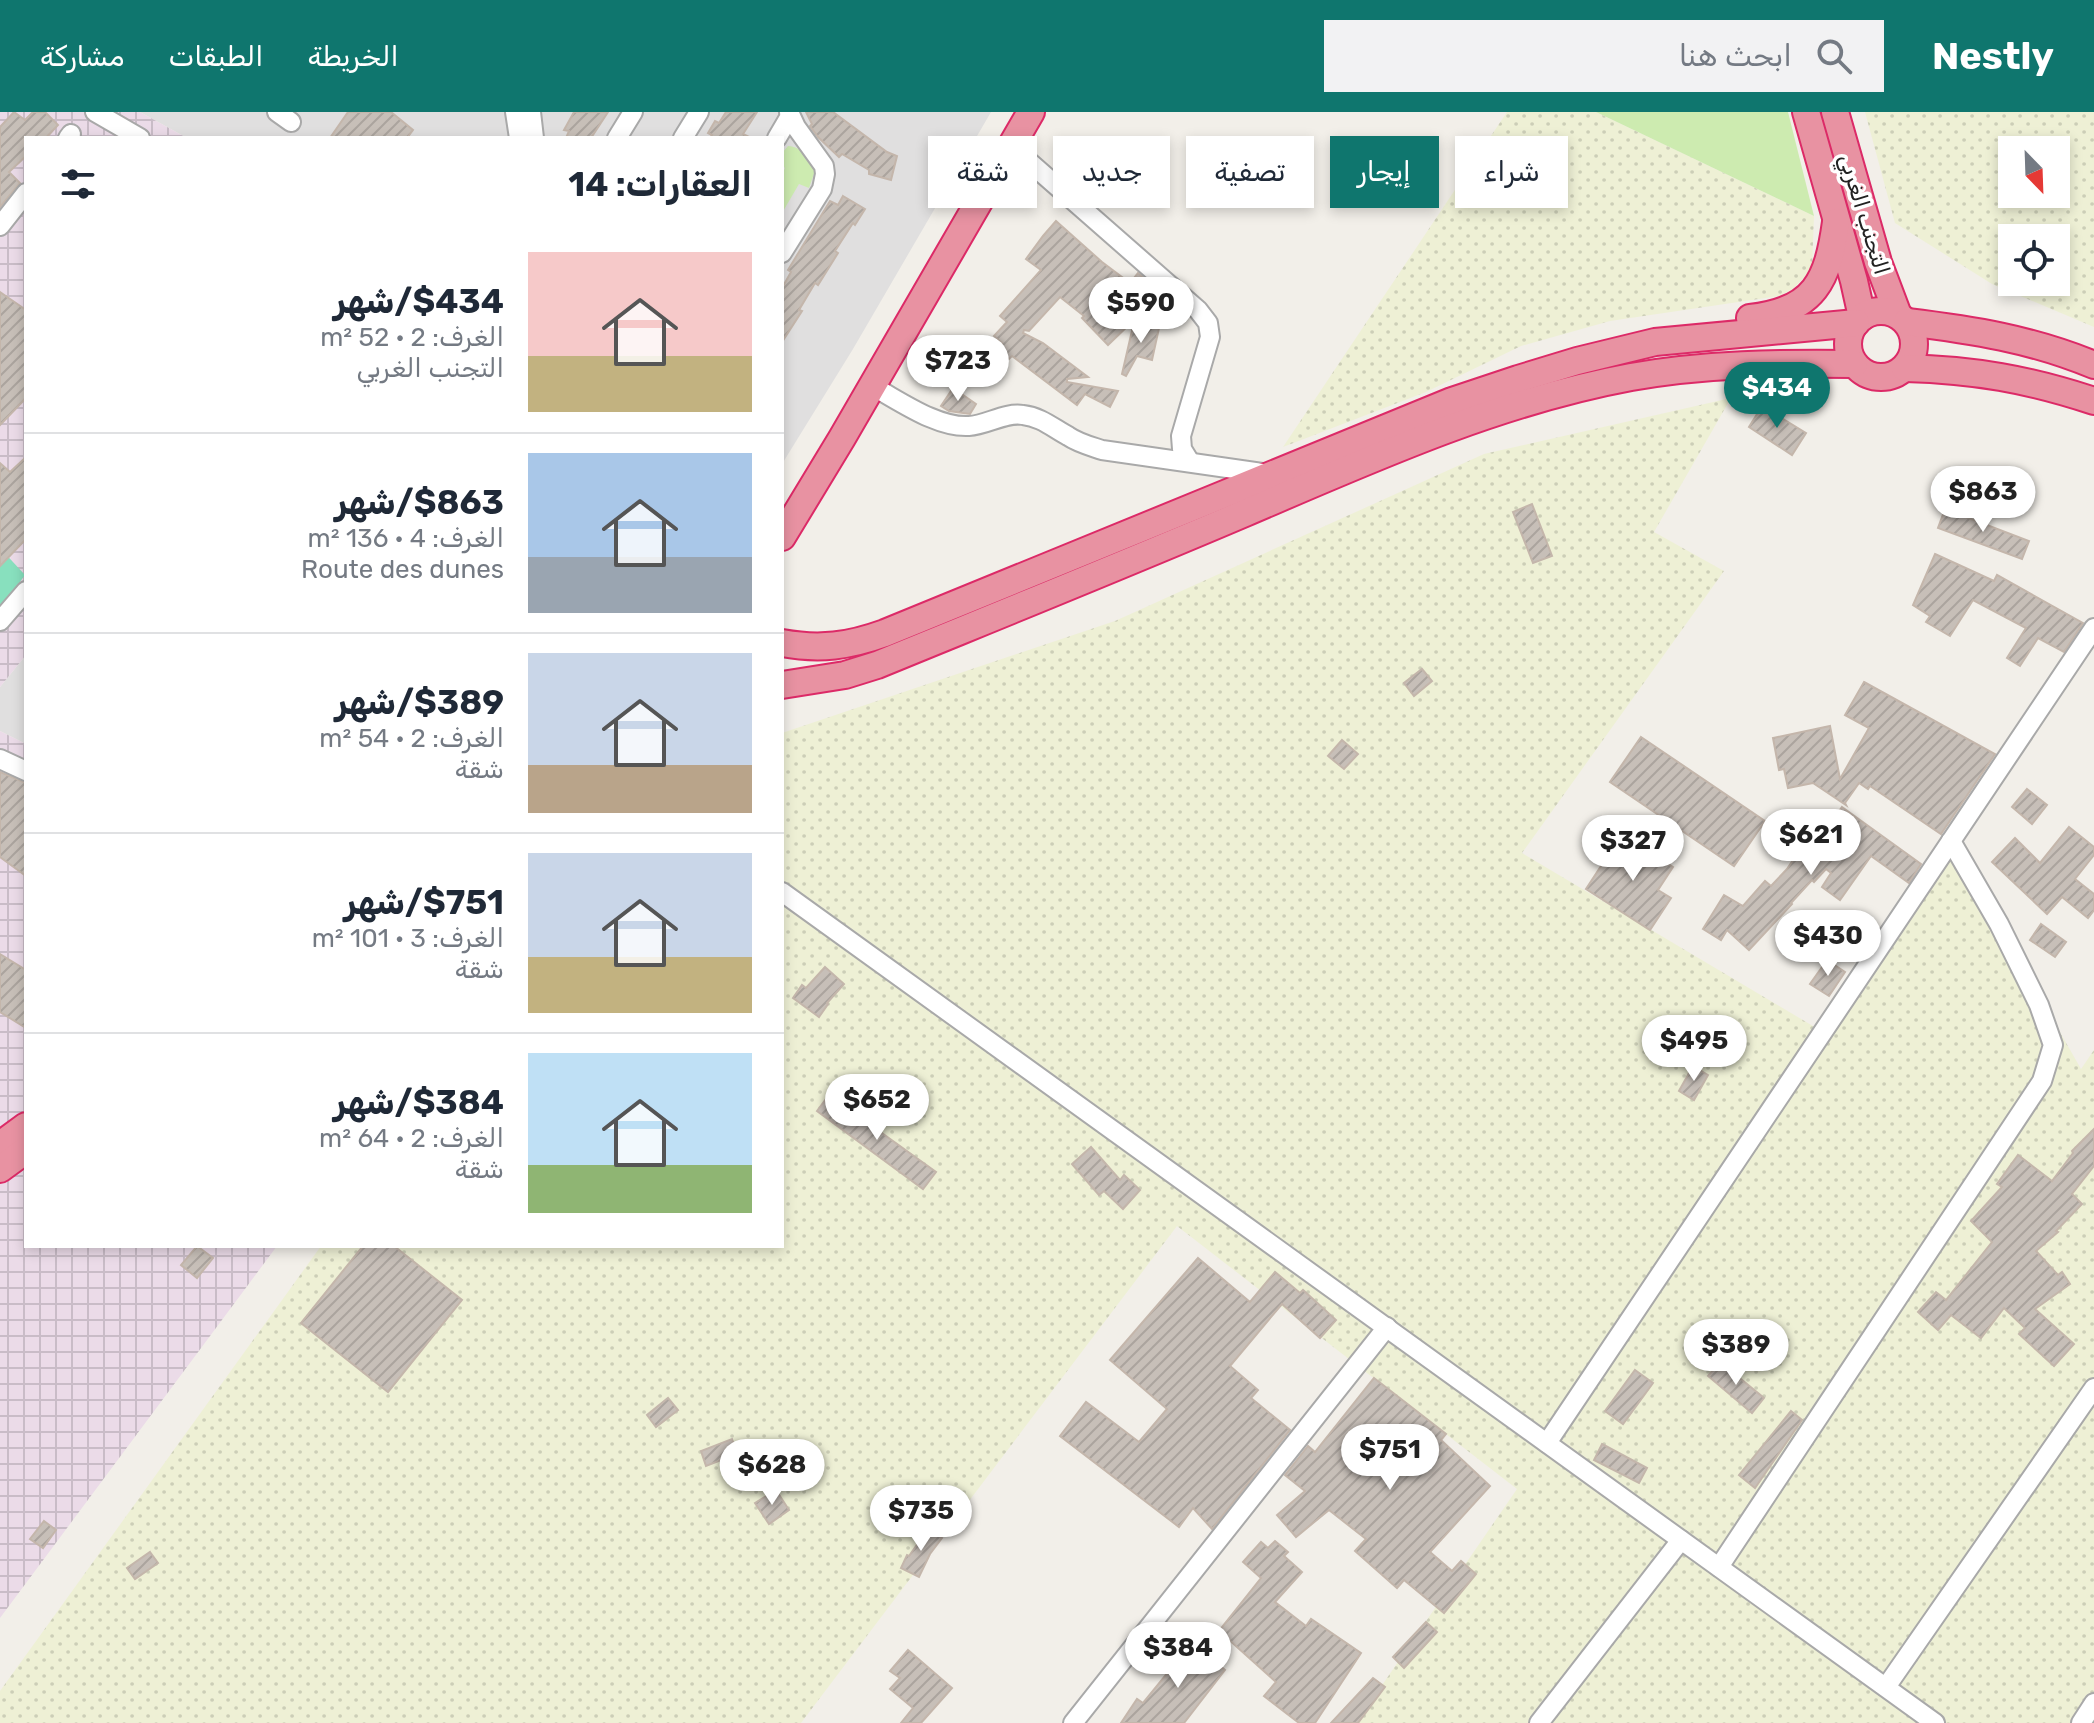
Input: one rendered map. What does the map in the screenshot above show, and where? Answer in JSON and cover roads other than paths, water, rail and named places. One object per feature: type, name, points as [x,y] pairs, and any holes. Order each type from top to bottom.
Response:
[{"type":"highway","points":[[1017,136],[1031,112]]},
{"type":"highway","name":"التجنب الغربي","points":[[1806,112],[1854,281],[1859,320]]},
{"type":"highway","name":"التجنب الغربي","points":[[1835,112],[1878,262],[1902,319]]},
{"type":"highway","points":[[784,534],[975,208]]},
{"type":"highway","points":[[1452,401],[1504,371],[1555,353],[1629,334],[1759,317],[1793,307],[1806,299],[1824,274],[1836,222]]},
{"type":"highway","points":[[1878,262],[1903,292],[1922,307],[1955,324],[2029,342],[2094,365]]},
{"type":"highway","points":[[1902,319],[1915,340],[1914,351],[1905,368],[1893,376],[1878,378],[1864,373],[1854,364],[1848,343],[1850,332],[1859,320],[1873,312],[1886,311],[1902,319],[1980,331]]},
{"type":"highway","points":[[784,643],[826,648],[863,641],[1452,401],[1577,361],[1655,342],[1859,320]]},
{"type":"highway","points":[[784,685],[845,675],[877,665],[1393,450],[1505,408],[1591,385],[1691,369],[1792,363],[1854,364]]},
{"type":"highway","points":[[1905,368],[1946,369],[2006,377],[2094,401]]},
{"type":"highway","points":[[0,1145],[24,1127]]},
{"type":"highway","points":[[0,1169],[24,1151]]},
{"type":"street","points":[[95,112],[137,136]]},
{"type":"street","points":[[515,112],[519,136]]},
{"type":"street","points":[[531,112],[534,136]]},
{"type":"street","points":[[618,136],[633,112]]},
{"type":"street","points":[[684,136],[699,112]]},
{"type":"street","points":[[778,136],[789,114]]},
{"type":"street","points":[[784,250],[822,189],[825,174],[824,166],[789,114]]},
{"type":"street","points":[[1037,169],[1198,310],[1208,323],[1209,343],[1181,436],[1182,449],[1190,462]]},
{"type":"street","points":[[0,226],[24,196]]},
{"type":"street","points":[[872,386],[942,423],[967,426],[1021,414],[1046,422],[1082,444],[1102,450],[1272,475]]},
{"type":"street","points":[[0,621],[24,593]]},
{"type":"street","points":[[1547,1443],[2094,628]]},
{"type":"street","points":[[0,759],[24,770]]},
{"type":"street","points":[[1719,1567],[2042,1081],[2053,1045],[2039,1005],[1999,924],[1951,841]]},
{"type":"street","points":[[784,893],[1935,1723]]},
{"type":"street","points":[[1073,1723],[1387,1327]]},
{"type":"street","points":[[1886,1687],[2094,1388]]},
{"type":"street","points":[[1539,1723],[1681,1540]]},
{"type":"street","points":[[2081,1723],[2094,1703]]}]
